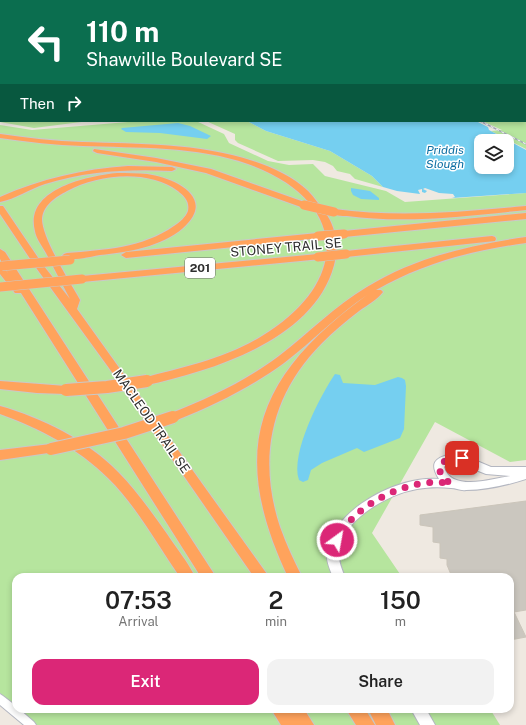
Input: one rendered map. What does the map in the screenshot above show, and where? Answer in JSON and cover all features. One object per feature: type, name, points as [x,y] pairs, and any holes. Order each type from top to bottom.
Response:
[{"type":"highway","points":[[0,137],[114,153],[198,168],[222,175],[301,204]]},
{"type":"highway","points":[[0,137],[77,144],[175,148],[222,155],[256,165],[285,178],[308,196],[322,213],[332,238],[331,262],[326,276],[318,290],[300,312],[271,334],[241,351],[198,368],[147,381],[114,386],[66,390],[0,385]]},
{"type":"highway","points":[[0,200],[41,183],[72,174],[107,169],[149,167],[173,169],[205,175],[271,197],[334,212],[361,215],[398,217],[433,216],[526,208]]},
{"type":"highway","points":[[68,258],[124,249],[160,238],[180,228],[186,221],[192,207],[191,200],[184,190],[166,181],[149,177],[124,175],[99,178],[72,185],[53,196],[44,204],[38,213],[37,223],[39,232],[75,300],[72,309]]},
{"type":"highway","name":"MACLEOD TRAIL SE","points":[[0,208],[40,267],[72,309],[259,573]]},
{"type":"highway","name":"STONEY TRAIL SE","points":[[1,267],[68,258],[344,234],[526,216]]},
{"type":"highway","name":"STONEY TRAIL SE","points":[[0,287],[526,236]]},
{"type":"highway","points":[[0,455],[51,449],[124,433],[173,417],[208,403],[253,378],[288,354],[340,311],[366,292],[399,274],[424,264],[472,250],[526,240]]},
{"type":"highway","points":[[0,252],[206,573]]},
{"type":"highway","points":[[293,573],[283,555],[274,529],[264,490],[263,451],[266,431],[274,402],[291,372],[324,336],[376,293],[399,277],[424,264]]},
{"type":"highway","points":[[1,267],[19,293],[33,304]]},
{"type":"highway","points":[[0,410],[39,424],[62,435],[85,451],[111,473],[150,522],[185,573]]},
{"type":"highway","points":[[283,713],[291,725]]},
{"type":"highway","points":[[297,713],[305,725]]},
{"type":"highway","points":[[358,713],[366,725]]},
{"type":"highway","points":[[379,713],[386,725]]},
{"type":"street","points":[[451,484],[443,478],[439,471],[439,466],[442,462],[450,458],[462,458],[486,470],[526,471]]},
{"type":"street","points":[[337,573],[333,553],[342,529],[360,511],[386,496],[407,488],[431,482],[439,481],[461,486],[510,480],[526,475]]},
{"type":"street","points":[[0,699],[12,709]]},
{"type":"street","points":[[16,713],[30,725]]},
{"type":"street","points":[[420,713],[428,725]]},
{"type":"green space","points":[[0,122],[81,122],[34,128]]},
{"type":"green space","points":[[128,122],[198,122],[224,134],[229,143],[268,161],[289,165],[313,164],[325,176],[386,191],[405,202],[526,193],[526,460],[510,462],[435,422],[372,533],[399,573],[12,573],[12,706],[0,693],[0,125],[32,130]]},
{"type":"green space","points":[[208,122],[249,122],[266,131],[330,151],[372,176],[383,187],[355,179],[350,174],[337,171],[333,166],[325,162],[313,160],[278,161],[238,143],[235,140],[235,134]]},
{"type":"green space","points":[[484,122],[526,122],[526,149],[514,143],[514,134],[497,134],[491,131],[502,130]]},
{"type":"green space","points":[[19,713],[492,713],[500,725],[30,725]]},
{"type":"water","name":"Priddis Slough","points":[[249,122],[478,122],[488,127],[489,130],[496,134],[474,134],[474,174],[514,174],[514,144],[526,150],[526,193],[452,198],[455,197],[453,194],[439,193],[425,188],[423,189],[427,191],[425,193],[422,192],[422,189],[418,190],[420,194],[397,191],[383,187],[372,176],[330,151],[266,131]]},
{"type":"water","points":[[178,123],[190,126],[211,136],[207,139],[160,133],[126,132],[121,129],[122,128]]},
{"type":"water","points":[[351,188],[370,191],[379,198],[379,200],[361,199],[353,195]]},
{"type":"water","points":[[335,374],[340,375],[343,383],[375,385],[398,377],[405,380],[404,429],[400,438],[364,452],[357,448],[322,463],[311,470],[308,480],[303,482],[299,480],[297,469],[302,441],[315,410]]},
{"type":"building","points":[[526,501],[526,610],[514,612],[514,573],[450,573],[447,565],[447,559],[440,558],[440,543],[433,542],[433,527],[420,525],[420,515]]},
{"type":"building","points":[[514,612],[526,637],[514,639]]},
{"type":"railway","points":[[482,122],[526,144]]},
{"type":"route","points":[[337,540],[342,529],[360,511],[386,496],[401,489],[419,484],[439,481],[451,484],[443,478],[439,471],[439,466],[442,462],[450,458],[462,458]]}]
